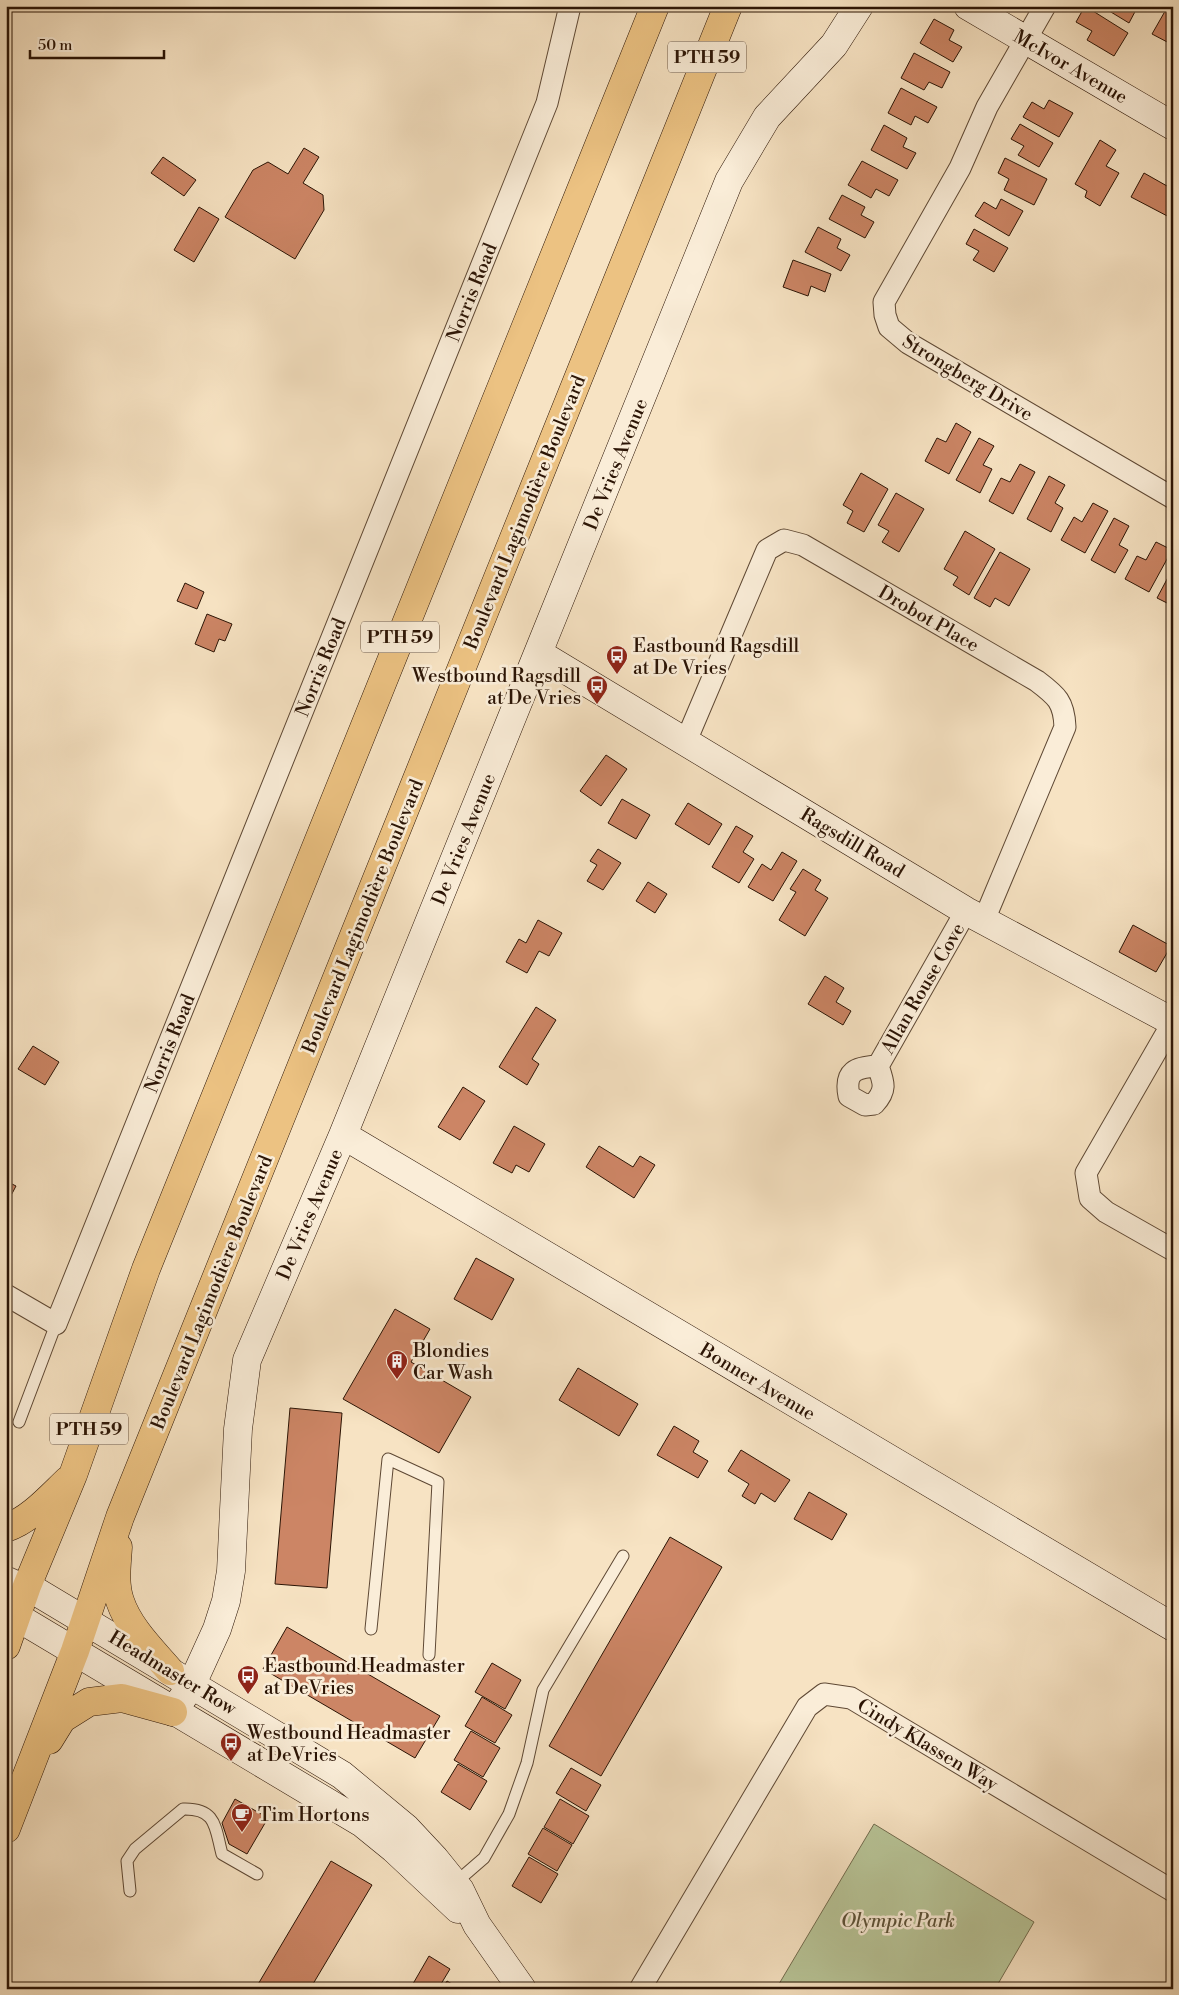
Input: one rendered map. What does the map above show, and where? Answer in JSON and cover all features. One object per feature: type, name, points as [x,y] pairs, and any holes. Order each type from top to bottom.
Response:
[{"type":"main road","name":"PTH 59","points":[[6,1646],[17,1582],[73,1475],[146,1269],[655,6]]},
{"type":"main road","name":"Boulevard Lagimodière Boulevard","points":[[6,1829],[75,1651],[84,1619],[120,1517],[728,6]]},
{"type":"main road","points":[[6,1528],[15,1525],[30,1514],[73,1475]]},
{"type":"main road","points":[[120,1517],[116,1576],[120,1601],[137,1634],[181,1677]]},
{"type":"main road","points":[[28,1776],[62,1719],[89,1702],[122,1698],[173,1712]]},
{"type":"street","name":"Norris Road","points":[[56,1324],[547,103],[570,6]]},
{"type":"street","name":"De Vries Avenue","points":[[173,1712],[181,1677],[217,1629],[228,1590],[231,1571],[238,1429],[247,1360],[343,1136],[730,181],[767,117],[834,45],[859,6]]},
{"type":"street","name":"McIvor Avenue","points":[[968,6],[1173,126]]},
{"type":"street","name":"Strongberg Drive","points":[[1045,6],[987,107],[960,168],[884,302],[885,315],[890,327],[908,343],[1173,498]]},
{"type":"street","name":"Drobot Place","points":[[686,741],[767,550],[784,540],[802,545],[1037,681],[1055,695],[1064,709],[1065,728],[975,916]]},
{"type":"street","name":"Ragsdill Road","points":[[538,653],[975,916],[1173,1022]]},
{"type":"street","name":"Allan Rouse Cove","points":[[878,1066],[975,916]]},
{"type":"street","points":[[1173,1022],[1086,1173],[1090,1198],[1106,1212],[1173,1250]]},
{"type":"street","name":"Bonner Avenue","points":[[343,1136],[1173,1627]]},
{"type":"street","points":[[6,1295],[56,1324]]},
{"type":"street","name":"Headmaster Row","points":[[17,1582],[84,1619],[342,1775],[406,1828],[450,1890]]},
{"type":"street","name":"Headmaster Row","points":[[12,1614],[362,1824],[450,1890],[460,1890],[477,1925],[522,1989]]},
{"type":"street","name":"Cindy Klassen Way","points":[[640,1989],[807,1707],[824,1694],[850,1698],[1173,1891]]},
{"type":"lane","points":[[19,1422],[56,1324]]},
{"type":"lane","points":[[372,1629],[388,1459],[438,1482],[429,1655]]},
{"type":"lane","points":[[450,1890],[484,1858],[509,1814],[527,1762],[543,1690],[623,1556]]},
{"type":"lane","points":[[304,1789],[320,1762]]},
{"type":"lane","points":[[130,1891],[127,1861],[135,1849],[184,1809],[203,1811],[212,1817],[222,1854],[257,1874]]},
{"type":"green space","name":"Olympic Park","points":[[874,1824],[1034,1922],[995,1989],[776,1989]]},
{"type":"building","points":[[1085,6],[1128,33],[1114,56],[1087,40],[1092,31],[1076,22]]},
{"type":"building","points":[[1101,6],[1138,6],[1129,23]]},
{"type":"building","points":[[1168,6],[1173,6],[1171,44],[1152,34]]},
{"type":"building","points":[[934,19],[954,30],[949,40],[962,47],[953,62],[920,43]]},
{"type":"building","points":[[914,53],[950,72],[942,88],[929,82],[924,90],[901,78]]},
{"type":"building","points":[[901,88],[937,107],[928,123],[915,116],[911,125],[888,113]]},
{"type":"building","points":[[1049,100],[1073,113],[1059,137],[1023,117],[1032,102],[1044,109]]},
{"type":"building","points":[[1020,124],[1053,143],[1039,167],[1018,155],[1024,146],[1011,139]]},
{"type":"building","points":[[884,125],[907,138],[903,147],[916,153],[907,169],[871,150]]},
{"type":"building","points":[[1100,140],[1116,150],[1106,166],[1119,173],[1100,206],[1085,197],[1087,191],[1075,184]]},
{"type":"building","points":[[304,148],[319,157],[303,183],[323,195],[324,210],[295,259],[225,217],[253,170],[268,162],[288,174]]},
{"type":"building","points":[[163,157],[196,180],[184,196],[151,173]]},
{"type":"building","points":[[1005,158],[1047,179],[1034,205],[1004,190],[1009,179],[998,173]]},
{"type":"building","points":[[862,161],[898,180],[889,196],[876,189],[871,198],[848,185]]},
{"type":"building","points":[[1144,173],[1167,186],[1170,180],[1173,182],[1173,219],[1131,197]]},
{"type":"building","points":[[842,195],[865,207],[861,215],[874,222],[865,238],[829,219]]},
{"type":"building","points":[[1001,199],[1023,211],[1009,236],[975,216],[984,202],[996,209]]},
{"type":"building","points":[[199,207],[219,219],[194,262],[174,250]]},
{"type":"building","points":[[818,227],[841,239],[837,248],[850,255],[841,271],[805,252]]},
{"type":"building","points":[[974,229],[1008,248],[994,272],[973,260],[979,251],[966,244]]},
{"type":"building","points":[[793,260],[831,274],[825,292],[811,286],[808,296],[783,287]]},
{"type":"building","points":[[956,423],[971,432],[949,474],[925,461],[937,438],[946,442]]},
{"type":"building","points":[[979,438],[994,446],[983,465],[992,469],[980,493],[956,480]]},
{"type":"building","points":[[1020,464],[1035,472],[1013,514],[989,501],[1001,478],[1010,482]]},
{"type":"building","points":[[861,473],[888,489],[864,532],[847,523],[853,511],[843,505]]},
{"type":"building","points":[[1049,476],[1065,485],[1055,503],[1063,508],[1051,532],[1027,519]]},
{"type":"building","points":[[896,493],[924,509],[899,552],[882,542],[889,531],[878,525]]},
{"type":"building","points":[[1093,503],[1108,511],[1085,553],[1061,540],[1074,517],[1082,522]]},
{"type":"building","points":[[1114,518],[1129,526],[1119,545],[1128,550],[1115,573],[1091,560]]},
{"type":"building","points":[[965,531],[995,549],[969,595],[953,585],[958,577],[944,569]]},
{"type":"building","points":[[1156,542],[1172,550],[1149,592],[1125,579],[1137,556],[1146,560]]},
{"type":"building","points":[[1000,552],[1030,569],[1009,606],[995,598],[990,607],[974,598]]},
{"type":"building","points":[[1173,568],[1173,606],[1157,598]]},
{"type":"building","points":[[185,583],[204,592],[197,609],[177,601]]},
{"type":"building","points":[[207,614],[232,624],[225,641],[219,639],[214,652],[195,644]]},
{"type":"building","points":[[606,755],[627,769],[601,806],[580,791]]},
{"type":"building","points":[[622,799],[650,815],[636,839],[608,823]]},
{"type":"building","points":[[688,803],[722,824],[709,845],[675,824]]},
{"type":"building","points":[[736,826],[753,836],[743,852],[754,859],[739,883],[712,867]]},
{"type":"building","points":[[598,849],[621,863],[603,890],[587,881],[597,865],[590,861]]},
{"type":"building","points":[[782,852],[797,861],[773,901],[748,887],[762,864],[771,870]]},
{"type":"building","points":[[803,869],[821,880],[815,890],[828,898],[805,936],[779,920],[796,892],[790,889]]},
{"type":"building","points":[[648,882],[667,894],[655,913],[636,901]]},
{"type":"building","points":[[538,920],[562,933],[549,956],[539,951],[527,973],[506,962],[519,939],[526,943]]},
{"type":"building","points":[[1133,925],[1171,946],[1156,972],[1119,952]]},
{"type":"building","points":[[825,976],[844,988],[836,1002],[851,1011],[843,1025],[808,1004]]},
{"type":"building","points":[[536,1007],[556,1020],[532,1059],[539,1064],[527,1085],[499,1067]]},
{"type":"building","points":[[33,1046],[59,1062],[45,1085],[18,1069]]},
{"type":"building","points":[[463,1087],[485,1101],[460,1140],[438,1127]]},
{"type":"building","points":[[514,1126],[545,1144],[529,1172],[516,1165],[512,1173],[493,1163]]},
{"type":"building","points":[[599,1146],[633,1167],[640,1156],[655,1165],[634,1198],[586,1167]]},
{"type":"building","points":[[6,1181],[16,1186],[6,1205]]},
{"type":"building","points":[[476,1258],[514,1279],[492,1320],[454,1299]]},
{"type":"building","name":"Blondies Car Wash","points":[[395,1309],[430,1329],[411,1362],[471,1397],[439,1453],[343,1399]]},
{"type":"building","points":[[578,1368],[638,1404],[619,1436],[559,1400]]},
{"type":"building","points":[[290,1408],[342,1413],[327,1588],[275,1584]]},
{"type":"building","points":[[674,1426],[699,1441],[693,1452],[708,1461],[698,1478],[657,1455]]},
{"type":"building","points":[[741,1450],[790,1480],[775,1502],[761,1493],[755,1504],[742,1496],[749,1484],[728,1471]]},
{"type":"building","points":[[809,1492],[847,1514],[832,1540],[794,1519]]},
{"type":"building","points":[[670,1537],[722,1567],[601,1776],[549,1746]]},
{"type":"building","points":[[287,1627],[440,1716],[415,1758],[263,1669]]},
{"type":"building","points":[[492,1663],[521,1680],[505,1709],[475,1692]]},
{"type":"building","points":[[482,1697],[512,1715],[495,1743],[465,1726]]},
{"type":"building","points":[[471,1731],[500,1748],[483,1777],[454,1760]]},
{"type":"building","points":[[458,1764],[487,1781],[470,1810],[441,1792]]},
{"type":"building","points":[[571,1768],[601,1785],[586,1811],[556,1793]]},
{"type":"building","name":"Tim Hortons","points":[[235,1799],[268,1818],[247,1854],[229,1844],[222,1823]]},
{"type":"building","points":[[560,1799],[589,1816],[573,1844],[544,1827]]},
{"type":"building","points":[[543,1828],[572,1845],[557,1871],[528,1854]]},
{"type":"building","points":[[529,1857],[558,1874],[541,1903],[512,1886]]},
{"type":"building","points":[[331,1861],[372,1885],[310,1989],[251,1989],[254,1985],[257,1986]]},
{"type":"building","points":[[429,1956],[450,1969],[438,1989],[410,1989]]},
{"type":"building","points":[[447,1981],[460,1989],[442,1989]]},
{"type":"place","name":"Eastbound Ragsdill at De Vries","points":[[617,675]]},
{"type":"place","name":"Westbound Ragsdill at De Vries","points":[[597,705]]},
{"type":"place","name":"Blondies Car Wash","points":[[397,1380]]},
{"type":"place","name":"Eastbound Headmaster at DeVries","points":[[248,1695]]},
{"type":"place","name":"Westbound Headmaster at DeVries","points":[[231,1762]]},
{"type":"place","name":"Tim Hortons","points":[[242,1833]]}]
